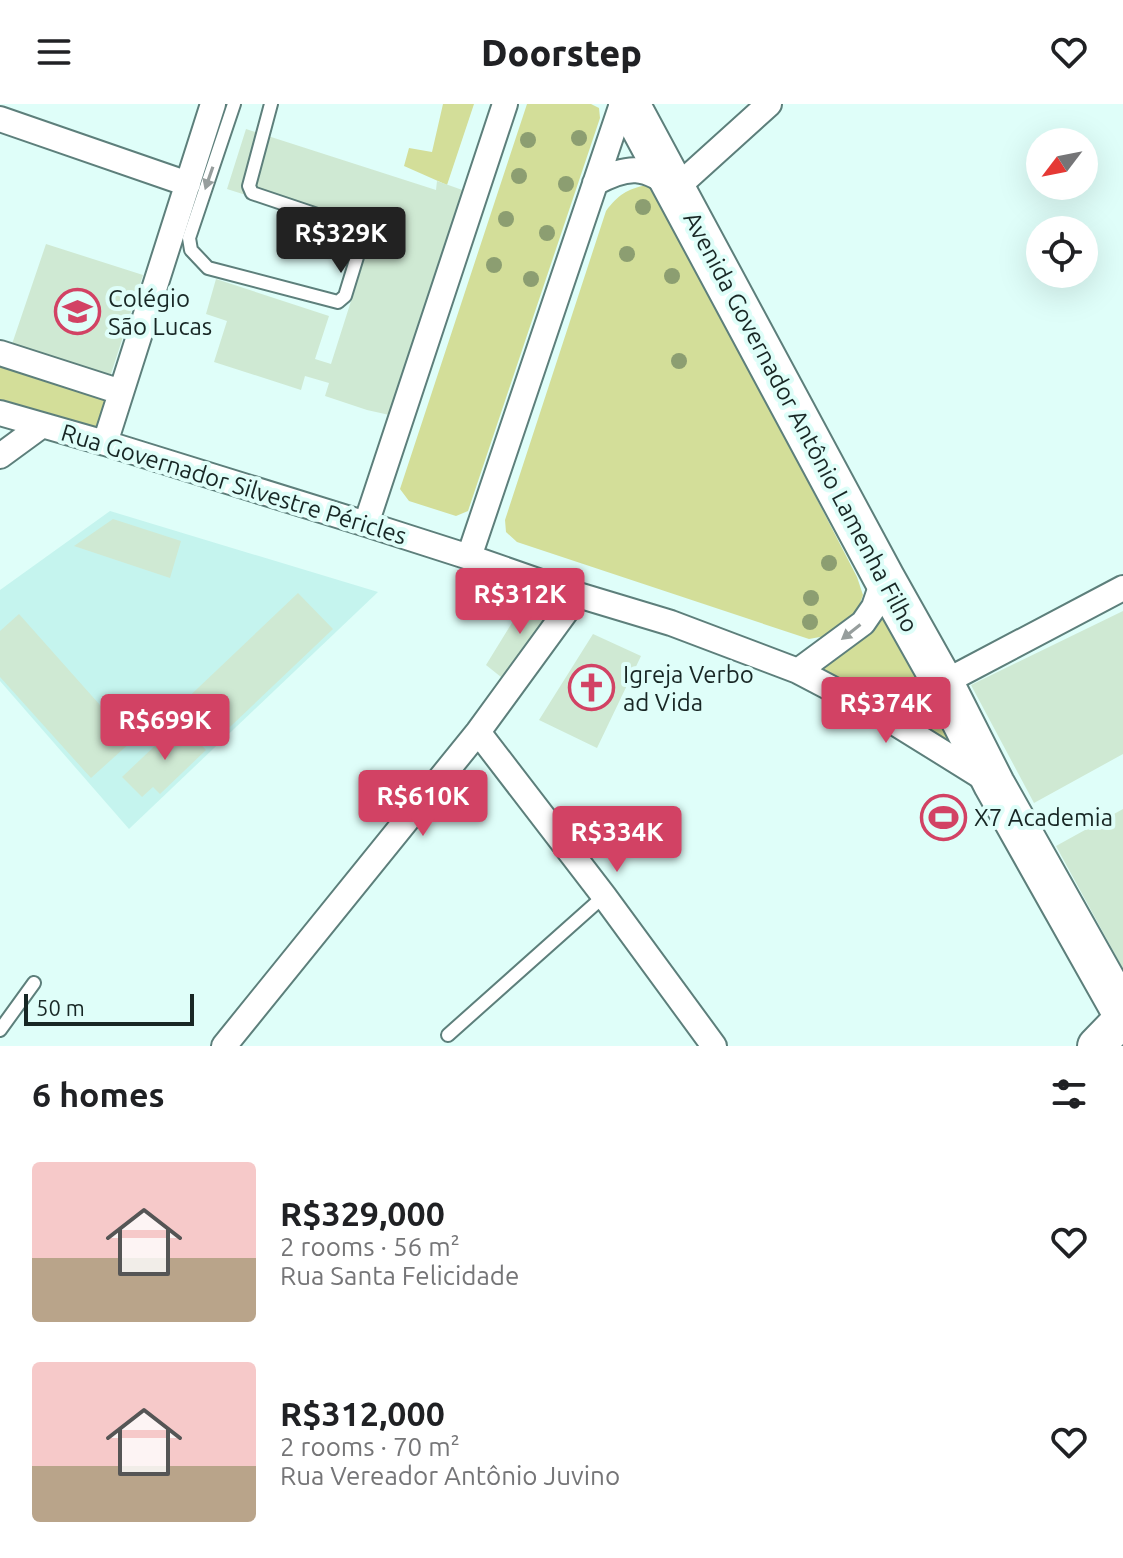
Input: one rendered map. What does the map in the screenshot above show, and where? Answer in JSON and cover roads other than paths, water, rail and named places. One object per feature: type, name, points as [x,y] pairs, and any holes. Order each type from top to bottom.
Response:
[{"type":"main road","name":"Avenida Governador Antônio Lamenha Filho","points":[[629,104],[943,683],[994,784],[1123,1016]]},
{"type":"street","points":[[105,443],[213,104]]},
{"type":"street","points":[[366,524],[505,104]]},
{"type":"street","points":[[469,557],[622,104]]},
{"type":"street","points":[[595,183],[626,170],[642,169],[662,178],[675,189],[769,104]]},
{"type":"street","points":[[0,119],[188,184]]},
{"type":"street","points":[[0,353],[121,392]]},
{"type":"street","name":"Rua Governador Silvestre Péricles","points":[[0,413],[366,524],[671,623],[798,671],[884,716],[994,784]]},
{"type":"street","points":[[0,456],[41,426]]},
{"type":"street","points":[[798,671],[863,623],[874,607],[884,578]]},
{"type":"street","points":[[943,683],[1123,588]]},
{"type":"street","points":[[224,1046],[478,732],[578,595]]},
{"type":"street","points":[[478,732],[714,1046]]},
{"type":"street","points":[[1096,1046],[1123,1016]]},
{"type":"lane","points":[[234,104],[189,238],[191,250],[208,268],[338,302],[345,296],[365,231],[252,193],[249,186],[271,104]]},
{"type":"lane","points":[[448,1035],[604,896]]},
{"type":"lane","points":[[0,1030],[34,983]]},
{"type":"place","name":"Colégio São Lucas","points":[[77,312]]},
{"type":"place","name":"Igreja Verbo ad Vida","points":[[592,688]]},
{"type":"place","name":"X7 Academia","points":[[943,817]]}]
